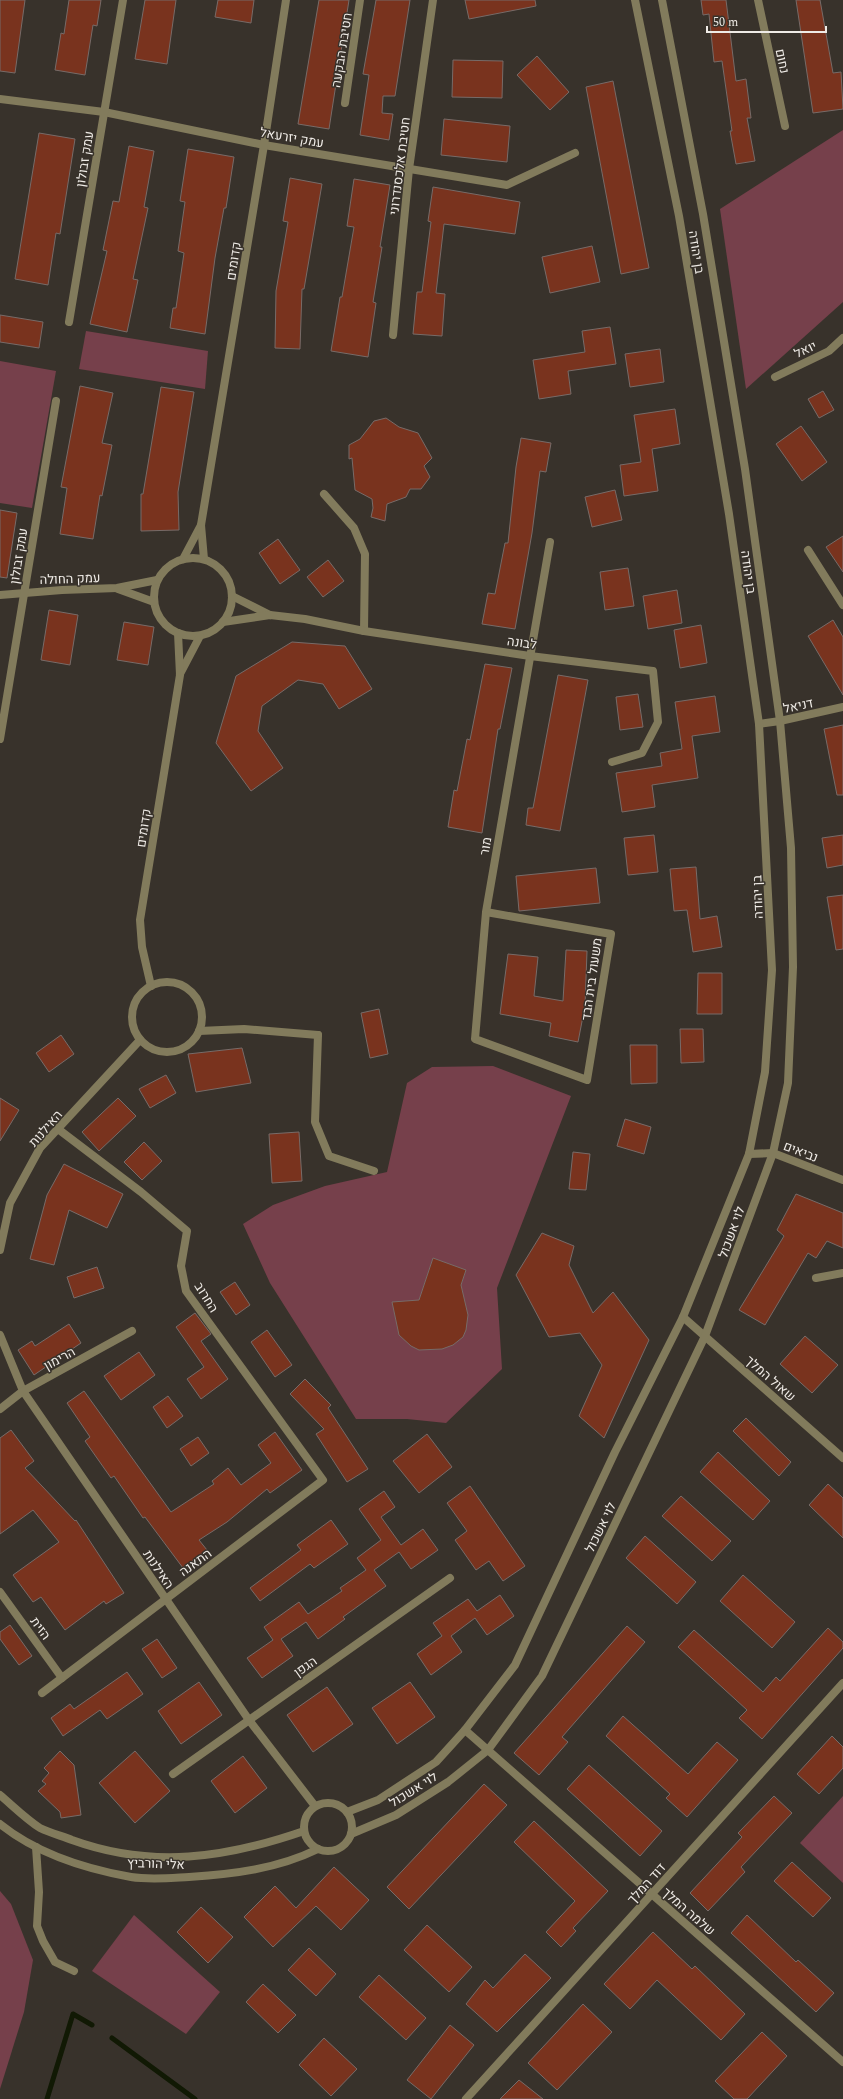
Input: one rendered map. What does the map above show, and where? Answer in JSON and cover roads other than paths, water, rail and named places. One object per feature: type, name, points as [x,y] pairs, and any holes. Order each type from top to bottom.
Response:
[{"type":"street","name":"עמק זבולון","points":[[69,322],[123,0]]},
{"type":"street","name":"קדומים","points":[[204,559],[201,525],[264,145],[286,0]]},
{"type":"street","name":"חטיבת הבקעה","points":[[345,103],[360,0]]},
{"type":"street","name":"חטיבת אלכסנדרוני","points":[[393,335],[409,169],[433,0]]},
{"type":"street","name":"בן יהודה","points":[[635,0],[679,216],[729,514],[759,724],[772,970],[765,1072],[749,1154]]},
{"type":"street","name":"בן יהודה","points":[[662,0],[704,214],[746,476],[780,721],[790,848],[794,967],[788,1083],[772,1153]]},
{"type":"street","name":"נחום","points":[[758,0],[785,126]]},
{"type":"street","name":"עמק יזרעאל","points":[[0,99],[104,112],[264,145],[507,184],[575,153]]},
{"type":"street","name":"יואל","points":[[775,377],[829,351],[843,338]]},
{"type":"street","name":"עמק זבולון","points":[[0,739],[56,401]]},
{"type":"street","points":[[324,494],[354,528],[365,554],[364,631]]},
{"type":"street","name":"קדומים","points":[[183,559],[201,525]]},
{"type":"street","name":"מור","points":[[550,542],[486,912],[475,1039],[587,1080]]},
{"type":"street","points":[[808,550],[843,604]]},
{"type":"street","points":[[194,557],[204,559],[215,564],[224,573],[230,584],[232,596],[231,606],[223,622],[213,631],[200,636],[189,636],[178,633],[162,620],[154,602],[154,590],[157,580],[164,570],[173,563],[194,557]]},
{"type":"street","name":"עמק החולה","points":[[0,595],[24,592],[117,588],[157,580]]},
{"type":"street","name":"עמק החולה","points":[[117,588],[154,602]]},
{"type":"street","name":"לבונה","points":[[232,596],[270,615]]},
{"type":"street","name":"לבונה","points":[[223,622],[270,615],[305,619],[364,631],[530,656],[653,671],[658,722],[642,753],[612,762]]},
{"type":"street","name":"קדומים","points":[[151,986],[142,947],[140,920],[180,675],[178,633]]},
{"type":"street","name":"קדומים","points":[[180,675],[200,636]]},
{"type":"street","name":"דניאל","points":[[759,724],[780,721],[843,707]]},
{"type":"street","name":"משעול בית הבד","points":[[486,912],[611,934],[587,1080]]},
{"type":"street","points":[[164,982],[176,983],[189,990],[201,1007],[202,1020],[199,1032],[192,1042],[184,1048],[172,1052],[160,1052],[150,1048],[140,1040],[132,1022],[133,1009],[141,993],[151,986],[164,982]]},
{"type":"street","points":[[199,1032],[244,1029],[318,1035],[315,1122],[329,1156],[374,1171]]},
{"type":"street","name":"האילנות","points":[[0,1250],[10,1203],[40,1148],[140,1040]]},
{"type":"street","name":"החרוב","points":[[58,1129],[141,1192],[187,1231],[181,1266],[186,1291],[323,1480]]},
{"type":"street","name":"נביאים","points":[[749,1154],[772,1153],[843,1180]]},
{"type":"street","name":"לוי אשכול","points":[[351,1834],[396,1815],[448,1782],[488,1750],[542,1676],[705,1336],[772,1153]]},
{"type":"street","name":"לוי אשכול","points":[[347,1812],[378,1800],[436,1762],[465,1730],[515,1665],[615,1452],[682,1317],[749,1154]]},
{"type":"street","points":[[816,1278],[843,1273]]},
{"type":"street","name":"שאול המלך","points":[[682,1317],[843,1458]]},
{"type":"street","name":"הרימון","points":[[0,1409],[23,1391],[132,1331]]},
{"type":"street","name":"האילנות","points":[[0,1335],[23,1391],[249,1720],[315,1806]]},
{"type":"street","name":"התאנה","points":[[42,1693],[165,1599],[275,1518],[323,1480]]},
{"type":"street","name":"הגפן","points":[[173,1774],[450,1578]]},
{"type":"street","name":"הזית","points":[[0,1592],[62,1678]]},
{"type":"street","name":"דוד המלך","points":[[466,2099],[843,1683]]},
{"type":"street","name":"שלמה המלך","points":[[465,1730],[843,2062]]},
{"type":"street","name":"אלי הורביץ","points":[[0,1795],[41,1828],[93,1848],[144,1856],[186,1858],[208,1855],[262,1845],[304,1831]]},
{"type":"street","points":[[322,1804],[336,1804],[347,1812],[352,1827],[351,1834],[347,1842],[334,1850],[318,1849],[307,1838],[304,1831],[306,1817],[315,1806],[322,1804]]},
{"type":"street","name":"אלי הורביץ","points":[[0,1824],[36,1847],[84,1865],[132,1877],[163,1878],[243,1872],[276,1866],[318,1849]]},
{"type":"street","points":[[36,1847],[39,1892],[37,1926],[42,1941],[55,1962],[74,1971]]},
{"type":"waterway","points":[[47,2099],[73,2014],[92,2025]]},
{"type":"waterway","points":[[112,2038],[195,2099]]}]
